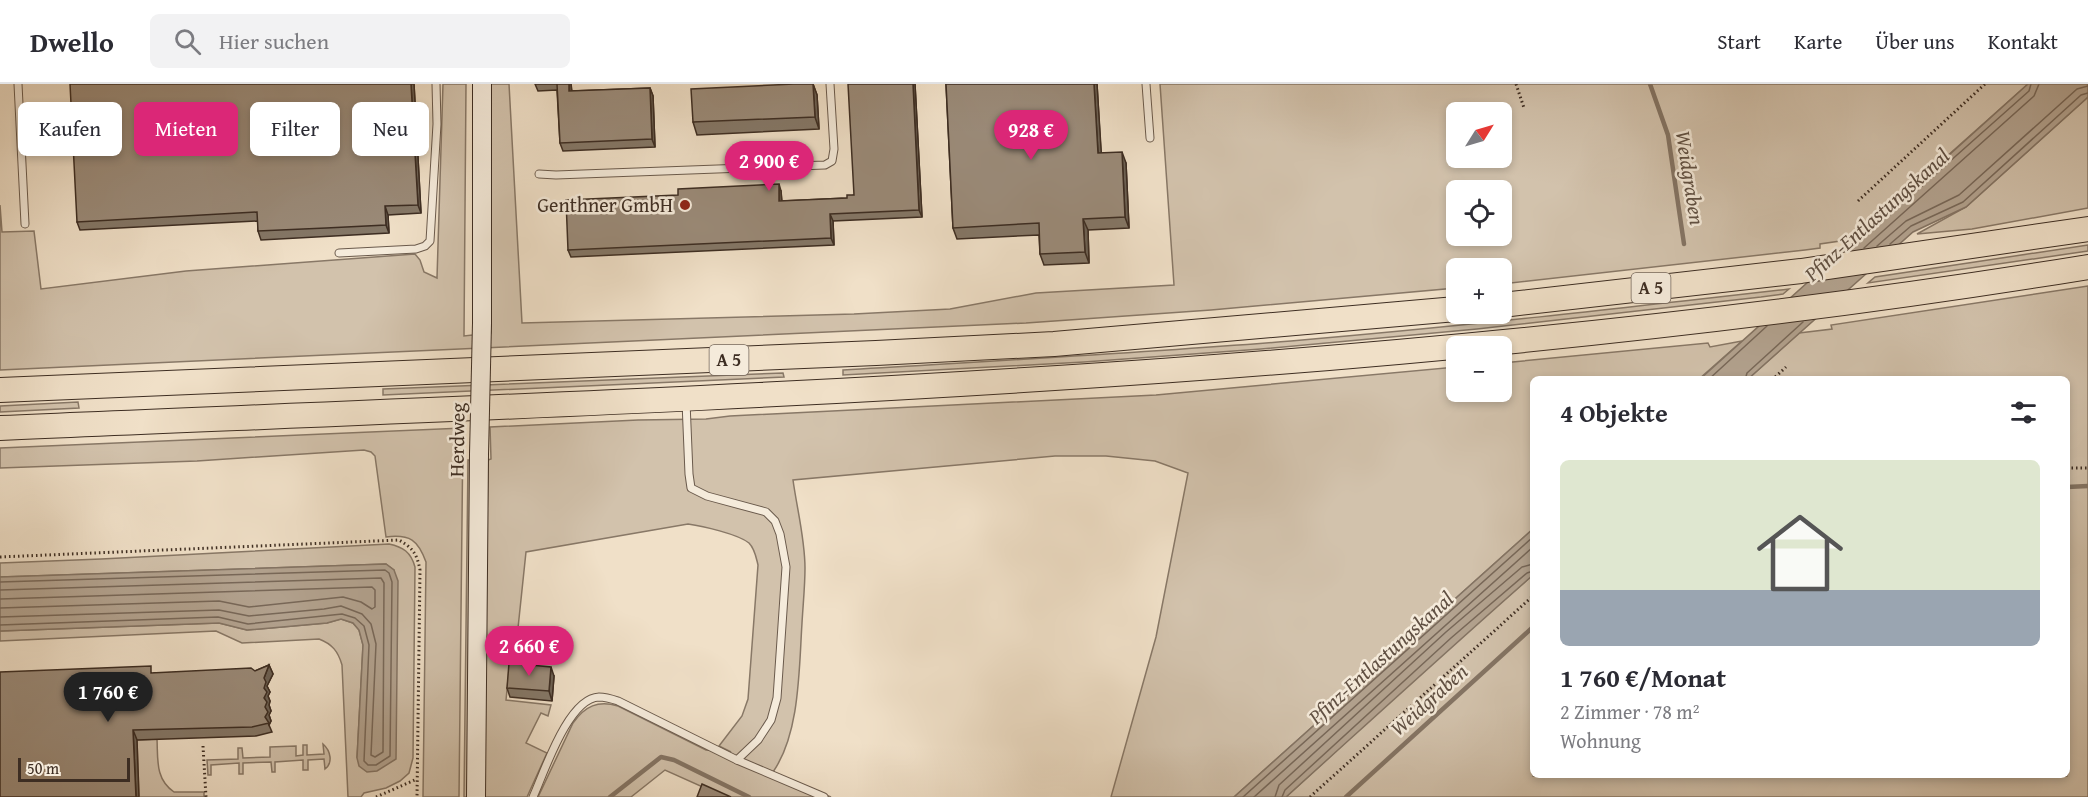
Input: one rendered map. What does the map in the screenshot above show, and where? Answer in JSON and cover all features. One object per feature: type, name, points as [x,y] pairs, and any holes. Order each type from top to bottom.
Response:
[{"type":"highway","name":"A 5","points":[[1512,304],[1801,271],[2088,229]]},
{"type":"highway","name":"A 5","points":[[0,428],[685,398],[1018,381],[1229,367],[1585,334],[1842,303],[2088,267]]},
{"type":"highway","name":"A 5","points":[[0,390],[1054,344],[1446,310]]},
{"type":"main road","name":"Herdweg","points":[[476,797],[483,84]]},
{"type":"lane","points":[[18,84],[25,224]]},
{"type":"lane","points":[[339,253],[416,249],[426,246],[430,241],[436,135],[436,84]]},
{"type":"lane","points":[[539,174],[825,165],[832,161],[834,149],[830,84]]},
{"type":"lane","points":[[1146,84],[1150,138]]},
{"type":"lane","points":[[685,398],[691,488],[707,496],[766,512],[775,521],[780,534],[786,567],[777,698],[771,720],[758,740],[737,760]]},
{"type":"lane","points":[[533,797],[566,723],[578,708],[588,700],[598,697],[618,701],[737,760],[824,797]]},
{"type":"path","points":[[1516,84],[1524,108]]},
{"type":"path","points":[[1858,201],[1985,84]]},
{"type":"path","points":[[1776,376],[1786,367]]},
{"type":"path","points":[[2070,468],[2088,468]]},
{"type":"path","points":[[0,557],[399,540],[405,543],[418,556],[420,570],[417,797]]},
{"type":"path","points":[[1310,797],[1530,599]]},
{"type":"path","points":[[204,746],[206,797]]},
{"type":"path","points":[[376,797],[417,779]]},
{"type":"shaded area","points":[[443,84],[466,84],[464,336],[491,333],[490,84],[509,84],[522,323],[854,314],[950,309],[1036,293],[1174,285],[1160,84],[2028,84],[1854,239],[1820,244],[1820,248],[1512,283],[1512,258],[1446,258],[1446,289],[1211,310],[1026,323],[0,370],[0,205],[2,232],[34,231],[41,289],[186,271],[415,254],[424,272],[437,278]]},
{"type":"shaded area","points":[[2088,97],[2088,208],[1972,229],[1917,234],[1966,207]]},
{"type":"shaded area","points":[[2088,245],[2088,251],[1868,283],[1875,277]]},
{"type":"shaded area","points":[[2088,286],[2088,797],[1286,797],[1455,642],[1530,578],[1530,778],[2070,778],[2070,376],[1751,376],[1799,333],[1832,329],[1831,325]]},
{"type":"shaded area","points":[[1789,289],[1783,294],[1761,297],[1477,329],[1261,349],[1084,362],[843,375],[843,370],[1291,341],[1471,324],[1512,324],[1512,320]]},
{"type":"shaded area","points":[[1742,341],[1702,376],[1530,376],[1530,532],[1234,797],[1111,797],[1156,637],[1188,473],[1155,461],[1106,456],[1055,456],[793,480],[805,557],[800,660],[789,739],[773,772],[831,797],[725,797],[665,770],[631,797],[538,797],[573,723],[582,712],[598,704],[618,706],[706,750],[731,752],[719,746],[742,716],[748,699],[758,565],[753,548],[744,540],[720,531],[688,524],[526,552],[514,666],[509,669],[506,700],[551,705],[548,716],[541,713],[526,743],[547,753],[527,797],[483,797],[490,427],[706,419],[1156,395],[1446,368],[1446,402],[1512,402],[1512,362],[1708,343],[1710,347]]},
{"type":"shaded area","points":[[783,373],[784,377],[383,395],[383,389]]},
{"type":"shaded area","points":[[78,402],[79,408],[0,412],[0,406]]},
{"type":"shaded area","points":[[463,428],[459,797],[423,797],[426,562],[420,548],[412,540],[386,537],[375,456],[371,452],[364,450],[197,461],[0,468],[0,448]]},
{"type":"shaded area","points":[[468,460],[471,460],[468,764],[467,797],[464,797]]},
{"type":"shaded area","points":[[389,544],[406,551],[415,567],[413,758],[409,773],[400,781],[386,788],[364,793],[361,797],[348,797],[342,665],[334,649],[319,639],[242,643],[216,631],[0,641],[0,631],[219,623],[247,630],[327,623],[341,619],[353,623],[359,630],[363,645],[357,758],[394,570],[386,564],[0,577],[0,563]]},
{"type":"shaded area","points":[[157,739],[159,768],[163,781],[174,792],[204,792],[204,797],[139,797],[137,740]]},
{"type":"shaded area","points":[[323,744],[330,757],[325,769],[324,759],[308,760],[308,770],[303,770],[303,760],[275,762],[275,772],[272,772],[271,762],[243,763],[243,774],[239,774],[239,763],[211,765],[211,775],[208,775],[207,760],[238,759],[238,748],[242,748],[243,758],[270,757],[270,747],[296,746],[296,756],[303,755],[303,745],[307,745],[307,755],[324,754]]},
{"type":"water","points":[[2028,84],[2088,84],[2088,97],[1966,207],[1913,232],[1751,376],[1703,376]]},
{"type":"water","points":[[1530,532],[1530,578],[1286,797],[1234,797]]},
{"type":"water","points":[[386,564],[394,570],[398,581],[396,759],[377,771],[367,772],[359,766],[357,758],[363,645],[359,630],[353,623],[341,619],[327,623],[247,630],[219,623],[0,631],[0,577]]},
{"type":"building","points":[[70,84],[411,84],[412,102],[352,102],[352,156],[415,156],[418,205],[385,206],[386,225],[326,228],[258,231],[257,212],[77,222],[74,156],[122,156],[122,102],[71,102]]},
{"type":"building","points":[[557,84],[569,84],[569,91],[650,88],[652,139],[560,143]]},
{"type":"building","points":[[813,84],[815,117],[693,122],[691,89]]},
{"type":"building","points":[[848,84],[913,84],[919,210],[830,214],[831,238],[568,250],[566,200],[678,195],[678,189],[779,184],[779,201],[847,198],[847,195],[854,195]]},
{"type":"building","points":[[946,84],[1094,84],[1098,153],[1122,152],[1125,217],[1083,219],[1085,252],[1040,254],[1039,223],[953,228]]},
{"type":"building","points":[[509,663],[551,667],[549,691],[507,688]]},
{"type":"building","points":[[269,665],[264,678],[266,682],[264,688],[267,692],[264,698],[268,712],[265,717],[269,723],[252,727],[133,730],[136,797],[0,797],[0,672],[151,666],[151,673],[251,668],[255,671]]},
{"type":"building","points":[[702,784],[731,797],[697,797]]},
{"type":"waterway","name":"Weidgraben","points":[[1650,84],[1668,135],[1684,244]]},
{"type":"waterway","name":"Weidgraben","points":[[2070,487],[2088,486]]},
{"type":"waterway","name":"Weidgraben","points":[[1346,797],[1530,630]]},
{"type":"waterway","points":[[610,797],[661,757],[674,760],[749,797]]},
{"type":"place","name":"Genthner GmbH","points":[[685,205]]},
{"type":"water label","name":"Pfinz-Entlastungskanal","points":[[1877,215]]},
{"type":"water label","name":"Pfinz-Entlastungskanal","points":[[1381,658]]}]
